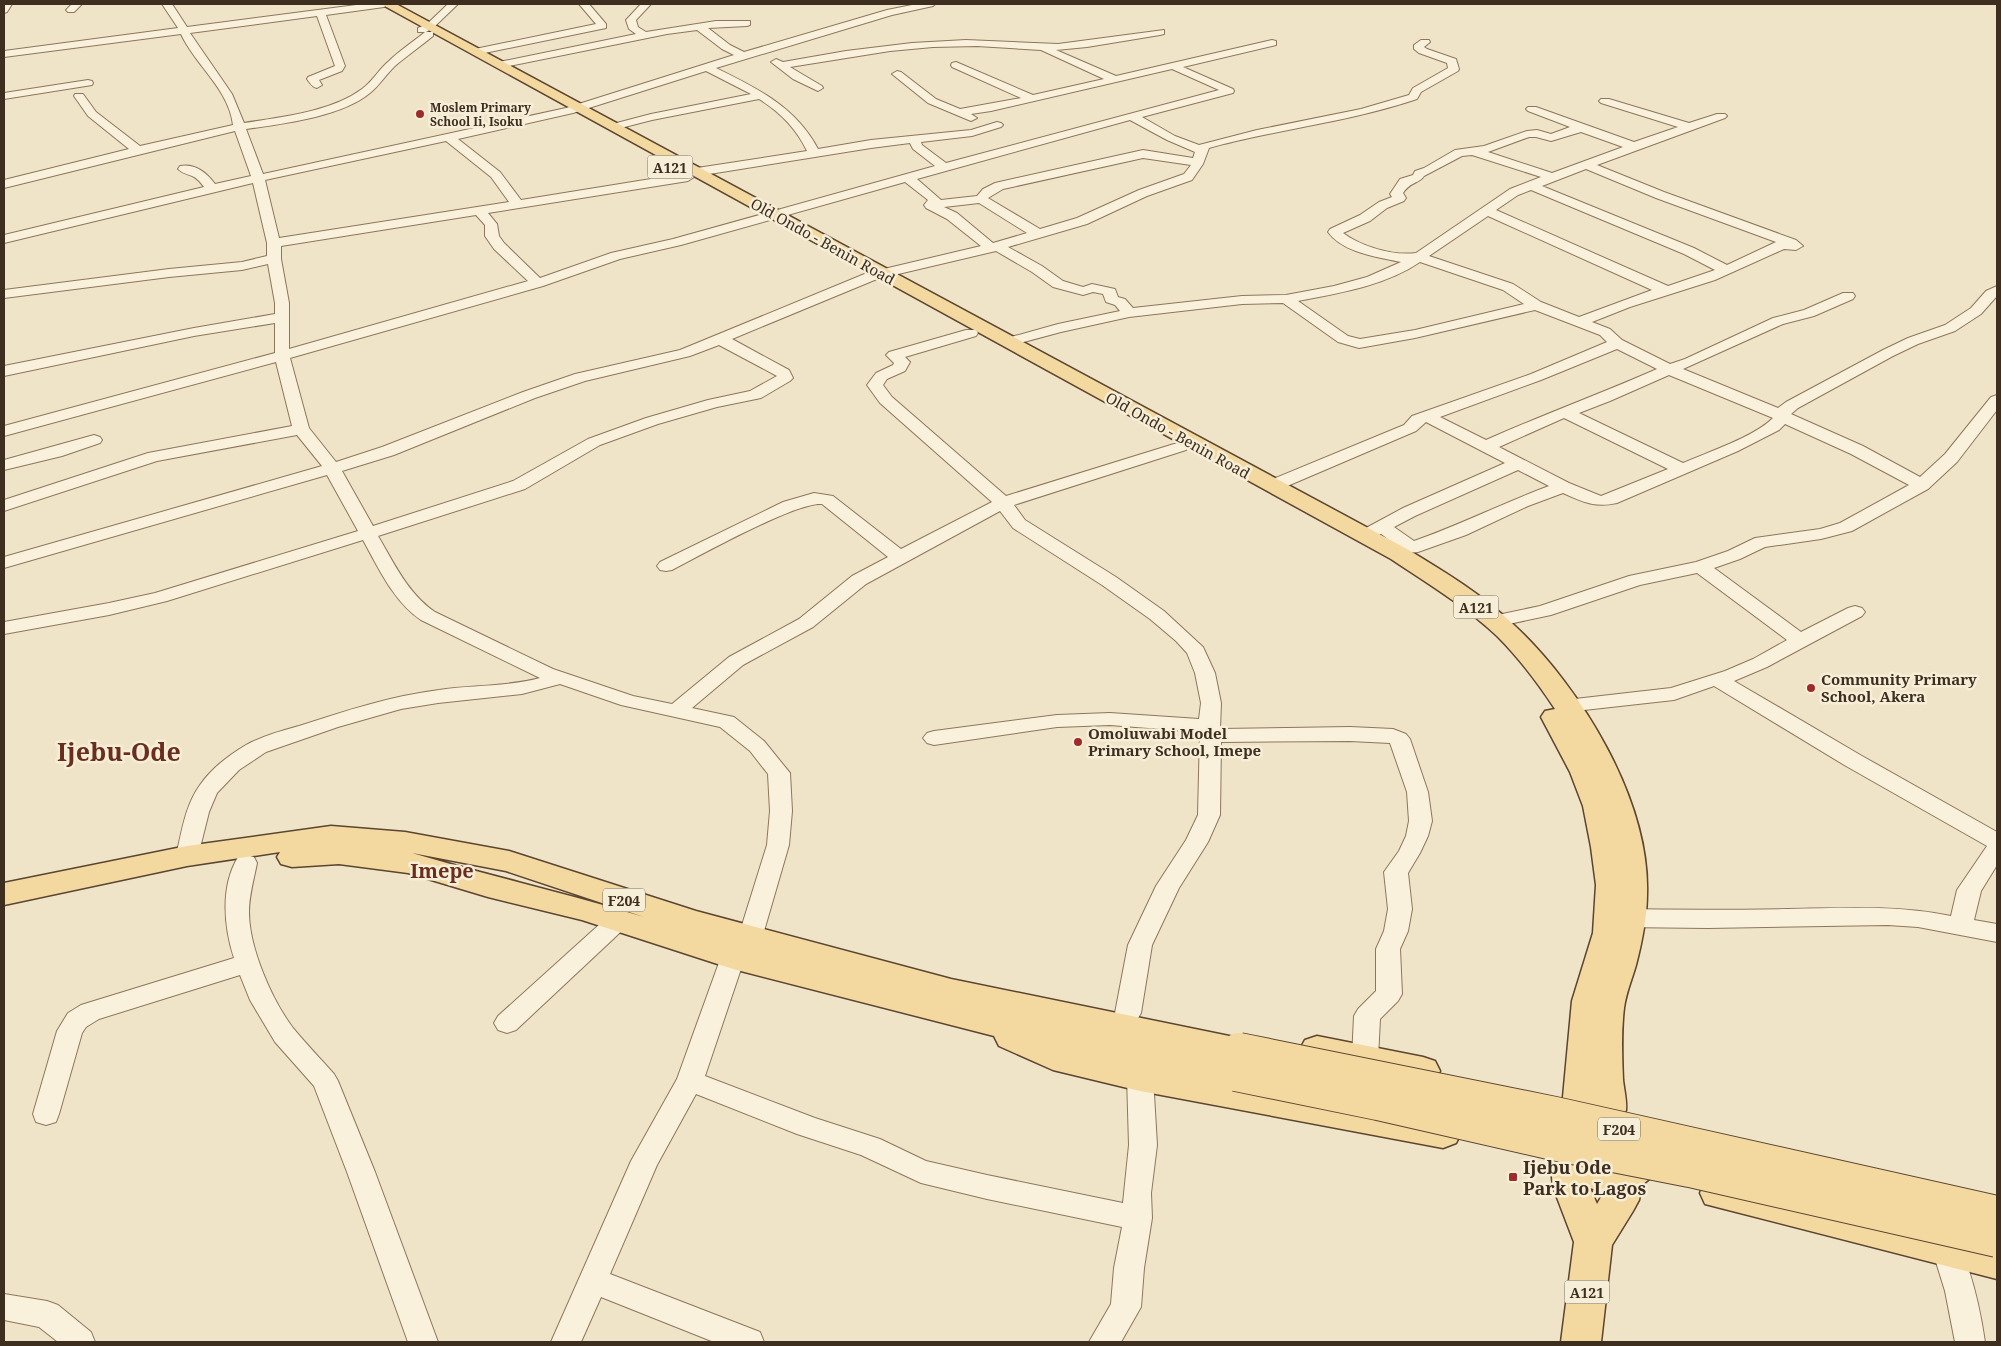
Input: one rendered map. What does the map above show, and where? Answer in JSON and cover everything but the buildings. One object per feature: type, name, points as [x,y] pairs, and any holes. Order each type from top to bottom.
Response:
[{"type":"main road","name":"Old Ondo - Benin Road","points":[[376,4],[985,332],[1418,579],[1448,598],[1493,636],[1537,688],[1566,736],[1584,772],[1596,806],[1606,847],[1610,885],[1620,918],[1621,962],[1609,997],[1605,1056],[1596,1111]]},
{"type":"main road","name":"Old Ondo - Benin Road","points":[[427,30],[476,52],[573,109],[613,127],[693,174]]},
{"type":"main road","name":"Old Ondo - Benin Road","points":[[985,332],[1174,440],[1373,532],[1399,554],[1495,621],[1539,668],[1566,706],[1598,757],[1623,822],[1629,852],[1632,891],[1620,918]]},
{"type":"main road","name":"F204","points":[[4,894],[187,856],[331,836],[405,842],[509,861],[610,896],[742,947]]},
{"type":"main road","name":"F204","points":[[4,910],[246,863],[282,858],[339,854],[386,859],[409,863],[453,877],[619,920],[742,947],[990,1011],[1237,1062],[1555,1115],[1997,1214]]},
{"type":"main road","points":[[990,1011],[1034,995],[1069,999],[1216,1031],[1365,1058],[1518,1091],[1596,1111],[1997,1197]]},
{"type":"main road","points":[[990,1011],[1053,1057],[1140,1077],[1567,1156],[1581,1168],[1596,1174],[1611,1177],[1630,1174],[1997,1262]]},
{"type":"main road","name":"F204","points":[[1237,1062],[1378,1102],[1553,1142],[1690,1169],[1997,1239]]},
{"type":"main road","name":"A121","points":[[1581,1342],[1593,1242],[1620,1200],[1630,1174],[1642,1164],[1645,1155],[1645,1145],[1636,1130],[1596,1111],[1567,1113],[1558,1124],[1558,1139],[1567,1156],[1571,1187],[1593,1242]]},
{"type":"street","points":[[4,10],[7,4]]},
{"type":"street","points":[[167,4],[185,30],[189,41],[211,69],[227,94],[248,146],[274,251],[282,303],[282,355],[301,429],[332,468],[353,504],[366,533],[413,606],[450,628],[546,672],[628,701],[727,722],[757,746],[779,773],[781,811],[778,845],[742,947],[690,1081],[645,1161],[566,1342]]},
{"type":"street","points":[[309,13],[376,4]]},
{"type":"street","points":[[4,54],[376,4]]},
{"type":"street","points":[[4,184],[138,150],[239,127],[308,115],[333,108],[365,92],[452,4]]},
{"type":"street","points":[[476,52],[603,26],[584,4]]},
{"type":"street","points":[[645,36],[634,29],[631,20],[646,4]]},
{"type":"street","points":[[4,239],[212,189],[573,109],[877,16],[930,4]]},
{"type":"street","points":[[317,85],[312,79],[338,69],[340,66],[320,12]]},
{"type":"street","points":[[499,65],[699,26],[747,23]]},
{"type":"street","points":[[699,26],[743,56]]},
{"type":"street","points":[[781,66],[846,54],[935,44],[973,43],[1043,47],[1087,43],[1160,32]]},
{"type":"street","points":[[4,563],[388,451],[529,395],[580,377],[685,353],[720,340],[789,309],[878,275],[994,247],[1082,221],[1148,191],[1188,178],[1205,146],[1280,128],[1358,114],[1413,97],[1417,90],[1454,70],[1452,61],[1418,47],[1425,42]]},
{"type":"street","points":[[961,112],[991,108],[1272,43]]},
{"type":"street","points":[[1043,47],[1066,60],[1082,64],[1114,79]]},
{"type":"street","points":[[760,51],[818,88]]},
{"type":"street","points":[[956,65],[1032,98]]},
{"type":"street","points":[[4,431],[538,283],[616,256],[1230,91],[1173,66]]},
{"type":"street","points":[[707,67],[762,95],[776,105],[797,125],[810,141],[814,153]]},
{"type":"street","points":[[4,294],[169,273],[242,266],[274,251],[479,210],[814,153],[972,133],[997,125],[970,117],[932,101],[897,74]]},
{"type":"street","points":[[4,96],[88,83]]},
{"type":"street","points":[[613,127],[650,117],[762,95]]},
{"type":"street","points":[[79,96],[92,114],[138,150]]},
{"type":"street","points":[[1605,101],[1690,127]]},
{"type":"street","points":[[1532,109],[1580,128],[1635,146]]},
{"type":"street","points":[[1132,116],[1200,156]]},
{"type":"street","points":[[1128,1013],[1140,945],[1168,886],[1198,842],[1209,815],[1211,703],[1205,673],[1196,651],[1183,637],[1157,615],[1109,581],[1019,524],[1003,503],[886,400],[875,384],[881,376],[900,368],[902,362],[894,355],[985,332],[1067,326],[1129,313],[1242,300],[1286,299],[1356,286],[1393,272],[1502,199],[1530,185],[1721,116]]},
{"type":"street","points":[[1580,128],[1551,138],[1537,133],[1531,134],[1512,141],[1459,153],[1428,171],[1419,174],[1418,177],[1404,182],[1396,194],[1400,198],[1383,205],[1365,218],[1335,232],[1341,239],[1362,247],[1404,258],[1418,257],[1499,283],[1536,305],[1605,332],[1618,343],[1669,369],[1753,403],[1782,418],[1857,450],[1922,485]]},
{"type":"street","points":[[446,136],[498,179],[513,196],[516,204]]},
{"type":"street","points":[[914,139],[916,147],[945,168]]},
{"type":"street","points":[[1472,151],[1552,176]]},
{"type":"street","points":[[981,199],[986,192],[999,186],[1143,154],[1200,156]]},
{"type":"street","points":[[1580,322],[1607,309],[1723,272],[1781,245],[1796,246],[1785,240],[1660,195],[1585,164]]},
{"type":"street","points":[[184,169],[201,174],[212,189]]},
{"type":"street","points":[[908,178],[935,200],[930,205]]},
{"type":"street","points":[[1530,185],[1689,251],[1722,268],[1723,272]]},
{"type":"street","points":[[930,205],[981,199],[1038,234]]},
{"type":"street","points":[[930,205],[952,216],[994,247],[1038,269],[1058,284],[1083,290],[1103,289],[1110,292],[1112,299],[1120,302],[1129,313]]},
{"type":"street","points":[[479,210],[491,224],[492,236],[499,246],[538,283]]},
{"type":"street","points":[[1486,210],[1664,290],[1656,293]]},
{"type":"street","points":[[1427,416],[1488,446],[1517,464],[1591,499],[1601,501],[1620,496],[1758,435],[1773,427],[1782,418],[1784,411],[1792,405],[1852,371],[1913,341],[1950,328],[1976,311],[1997,290]]},
{"type":"street","points":[[1488,446],[1526,428],[1690,362],[1778,321],[1809,313],[1848,296]]},
{"type":"street","points":[[1286,299],[1343,340],[1359,344],[1415,334],[1536,305]]},
{"type":"street","points":[[4,372],[194,332],[282,317]]},
{"type":"street","points":[[4,628],[109,609],[160,597],[456,506],[519,485],[594,442],[652,421],[714,402],[754,394],[785,378],[784,373],[720,340]]},
{"type":"street","points":[[1272,486],[1410,428],[1415,421],[1427,416],[1536,377],[1618,343]]},
{"type":"street","points":[[1495,621],[1544,610],[1636,580],[1700,567],[1761,542],[1821,534],[1846,527],[1922,485],[1951,458],[1997,400]]},
{"type":"street","points":[[1565,412],[1682,469]]},
{"type":"street","points":[[4,506],[22,498],[154,458],[218,443],[301,429]]},
{"type":"street","points":[[4,465],[94,440]]},
{"type":"street","points":[[676,711],[736,661],[806,622],[860,580],[900,557],[1003,503],[1174,440]]},
{"type":"street","points":[[1373,532],[1409,512],[1442,499],[1517,464]]},
{"type":"street","points":[[1373,532],[1412,548],[1460,531],[1522,502],[1563,486]]},
{"type":"street","points":[[666,566],[789,506],[807,499],[821,497],[900,557]]},
{"type":"street","points":[[1700,567],[1801,641]]},
{"type":"street","points":[[1566,706],[1674,694],[1716,679],[1731,676],[1760,664],[1855,612]]},
{"type":"street","points":[[187,856],[200,804],[209,789],[240,758],[258,748],[382,707],[456,694],[529,688],[561,677]]},
{"type":"street","points":[[1716,679],[1854,761],[1997,842]]},
{"type":"street","points":[[934,738],[1057,720],[1110,719],[1210,731],[1350,734],[1393,736],[1399,739],[1421,802],[1422,818],[1409,855],[1396,872],[1400,909],[1396,931],[1388,949],[1389,994],[1367,1016],[1365,1058]]},
{"type":"street","points":[[1961,925],[1968,890],[1997,848]]},
{"type":"street","points":[[246,863],[239,891],[237,913],[241,941],[248,963],[263,1000],[284,1035],[325,1081],[361,1172],[423,1342]]},
{"type":"street","points":[[1620,918],[1708,919],[1888,916],[1918,918],[1997,933]]},
{"type":"street","points":[[507,1022],[619,920]]},
{"type":"street","points":[[46,1114],[70,1031],[77,1020],[90,1012],[248,963]]},
{"type":"street","points":[[1104,1342],[1126,1307],[1129,1268],[1138,1218],[1137,1193],[1143,1145],[1140,1077]]},
{"type":"street","points":[[690,1081],[870,1148],[921,1171],[987,1187],[1138,1218]]},
{"type":"street","points":[[1947,1249],[1960,1291],[1970,1342]]},
{"type":"street","points":[[592,1280],[748,1342]]},
{"type":"street","points":[[4,1307],[47,1315],[80,1342]]},
{"type":"place","name":"Moslem Primary School Ii, Isoku","points":[[420,114]]},
{"type":"place","name":"Community Primary School, Akera","points":[[1811,688]]},
{"type":"place","name":"Omoluwabi Model Primary School, Imepe","points":[[1078,742]]},
{"type":"place","name":"Ijebu Ode Park to Lagos","points":[[1513,1177]]},
{"type":"district","name":"Ijebu-Ode","points":[[119,751]]},
{"type":"district","name":"Imepe","points":[[442,870]]}]
